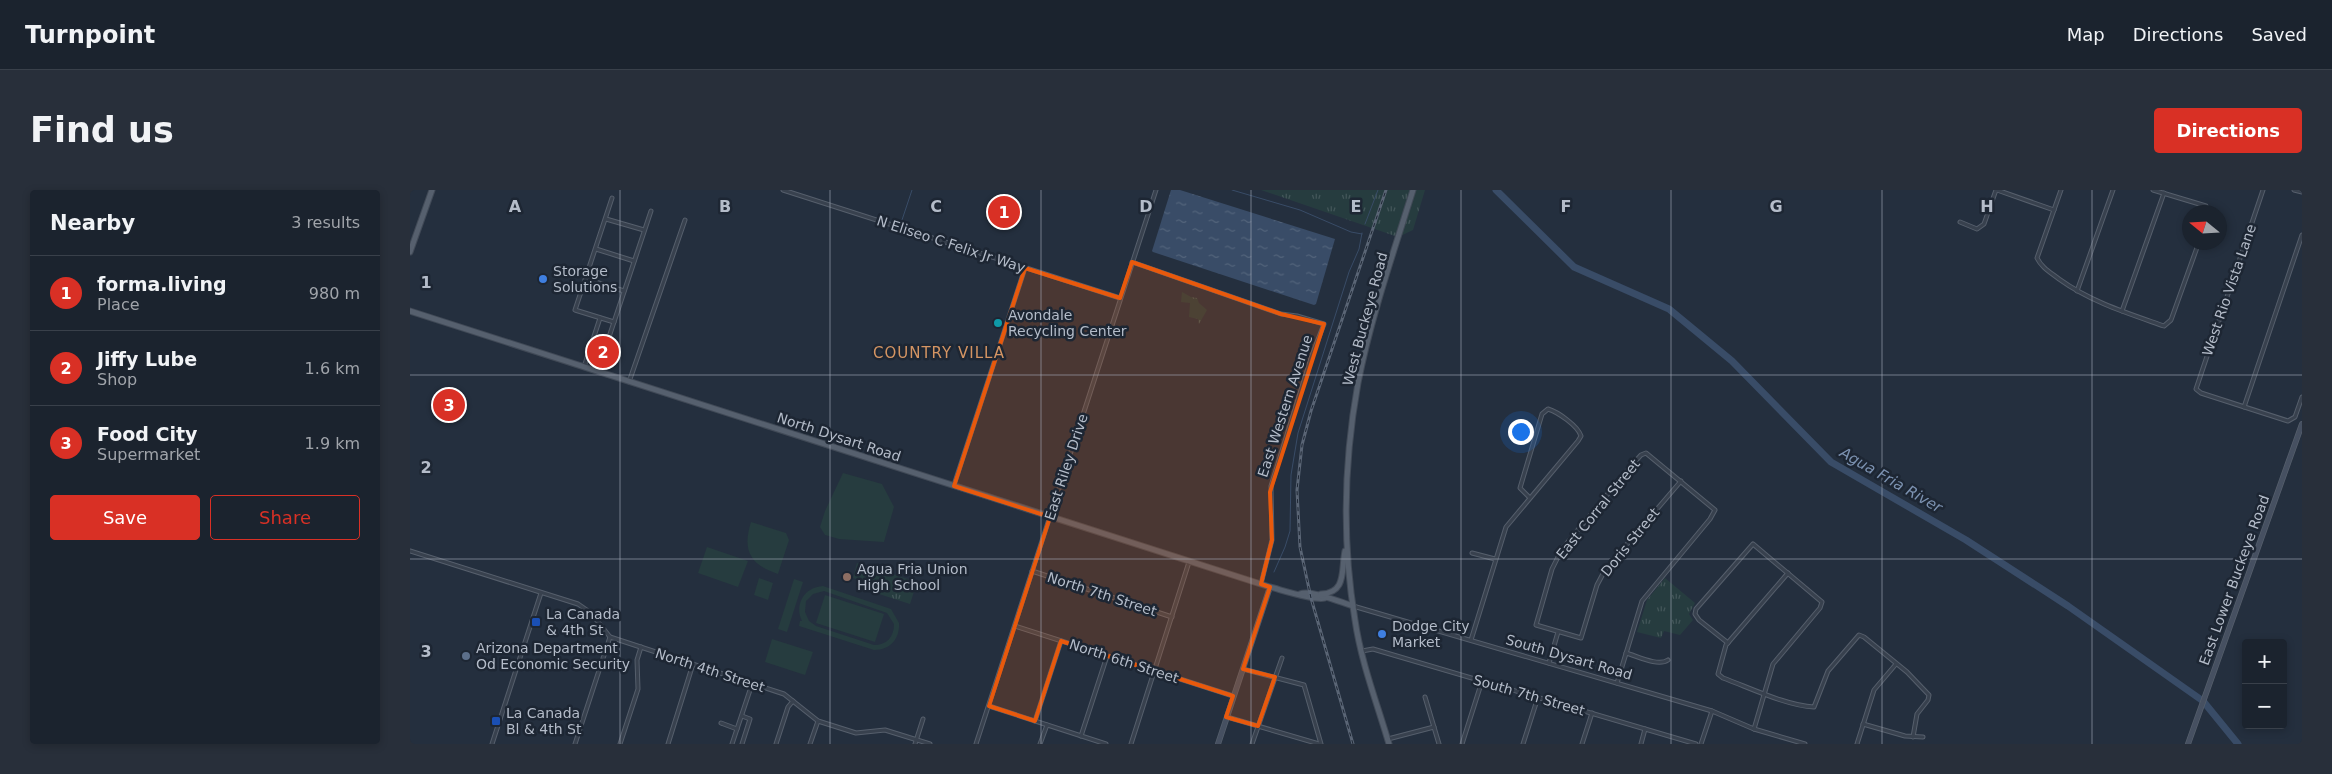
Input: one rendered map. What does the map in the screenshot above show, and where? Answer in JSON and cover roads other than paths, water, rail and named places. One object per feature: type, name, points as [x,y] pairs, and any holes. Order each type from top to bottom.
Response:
[{"type":"main road","points":[[410,252],[432,190]]},
{"type":"main road","name":"West Buckeye Road","points":[[1388,741],[1362,651],[1353,606],[1346,546],[1349,463],[1358,382],[1373,322],[1413,190]]},
{"type":"main road","name":"North Dysart Road","points":[[410,311],[1261,584]]},
{"type":"main road","name":"East Lower Buckeye Road","points":[[2188,744],[2302,424]]},
{"type":"main road","points":[[1323,596],[1332,592],[1341,584],[1346,546]]},
{"type":"main road","name":"South Dysart Road","points":[[1261,584],[1300,594],[1305,591],[1353,606]]},
{"type":"main road","points":[[1218,744],[1270,587]]},
{"type":"street","name":"N Eliseo C Felix Jr Way","points":[[783,190],[1120,298]]},
{"type":"street","name":"East Riley Drive","points":[[976,744],[1156,190]]},
{"type":"street","points":[[1960,222],[1977,229],[1984,224],[1996,190],[2054,210]]},
{"type":"street","points":[[2061,190],[2037,258],[2041,266],[2077,291],[2099,303],[2164,326],[2171,320],[2195,250]]},
{"type":"street","points":[[2077,291],[2113,190]]},
{"type":"street","points":[[2153,190],[2203,205]]},
{"type":"street","name":"West Rio Vista Lane","points":[[2244,407],[2201,394],[2197,390],[2263,190]]},
{"type":"street","points":[[2294,190],[2302,192]]},
{"type":"street","points":[[2122,311],[2164,193]]},
{"type":"street","points":[[612,198],[575,310],[614,322]]},
{"type":"street","points":[[609,337],[651,211]]},
{"type":"street","points":[[606,218],[644,230]]},
{"type":"street","points":[[629,382],[685,220]]},
{"type":"street","points":[[2302,235],[2244,407],[2292,421],[2302,397]]},
{"type":"street","points":[[596,248],[634,261]]},
{"type":"street","name":"East Western Avenue","points":[[1132,262],[1281,314],[1297,316],[1324,324],[1311,358],[1271,486],[1271,546],[1261,584]]},
{"type":"street","points":[[954,486],[1025,268]]},
{"type":"street","points":[[586,279],[624,291]]},
{"type":"street","points":[[584,367],[600,318]]},
{"type":"street","points":[[1471,640],[1506,526],[1530,498],[1581,436],[1579,431],[1556,412],[1548,409],[1542,414],[1520,488],[1530,498]]},
{"type":"street","name":"East Corral Street","points":[[1558,632],[1536,625],[1552,569],[1562,549],[1641,455],[1646,453],[1681,481]]},
{"type":"street","points":[[1617,683],[1642,601],[1710,519],[1715,510],[1681,481]]},
{"type":"street","name":"Doris Street","points":[[1558,632],[1581,638],[1597,585],[1605,570],[1681,481]]},
{"type":"street","points":[[1728,643],[1694,614],[1696,609],[1753,544],[1822,602],[1820,608],[1773,664],[1754,729]]},
{"type":"street","points":[[410,551],[586,608],[610,637],[575,744]]},
{"type":"street","points":[[1472,553],[1495,560]]},
{"type":"street","points":[[1131,744],[1189,562]]},
{"type":"street","name":"North 7th Street","points":[[1032,571],[1172,617]]},
{"type":"street","points":[[1788,573],[1728,643],[1718,674],[1723,678],[1765,693],[1814,707],[1828,671],[1859,636],[1896,664],[1930,697],[1917,714],[1913,737]]},
{"type":"street","points":[[492,744],[541,593]]},
{"type":"street","name":"South Dysart Road","points":[[1353,606],[1712,711],[1754,729],[1805,744]]},
{"type":"street","name":"North 6th Street","points":[[1014,626],[1233,696]]},
{"type":"street","points":[[1549,663],[1558,632]]},
{"type":"street","name":"North 4th Street","points":[[610,637],[784,694],[818,721],[856,733],[885,730],[930,744]]},
{"type":"street","points":[[1035,721],[1061,641]]},
{"type":"street","points":[[620,744],[638,688],[637,660],[641,648]]},
{"type":"street","name":"South 7th Street","points":[[1362,651],[1371,649],[1696,744]]},
{"type":"street","points":[[1626,653],[1657,662],[1668,660]]},
{"type":"street","points":[[1081,736],[1107,656]]},
{"type":"street","points":[[1252,744],[1282,658]]},
{"type":"street","points":[[668,744],[693,664]]},
{"type":"street","points":[[1857,744],[1874,690],[1896,664]]},
{"type":"street","points":[[1242,669],[1304,685],[1320,744]]},
{"type":"street","points":[[1462,744],[1482,681]]},
{"type":"street","points":[[732,744],[752,684]]},
{"type":"street","points":[[1425,697],[1439,744]]},
{"type":"street","points":[[1522,744],[1538,697]]},
{"type":"street","points":[[776,744],[788,707],[793,701]]},
{"type":"street","points":[[988,706],[1106,744]]},
{"type":"street","points":[[1701,744],[1712,711]]},
{"type":"street","points":[[1582,744],[1592,713]]},
{"type":"street","points":[[742,716],[750,719],[742,744]]},
{"type":"street","points":[[1226,717],[1320,744]]},
{"type":"street","points":[[915,744],[923,719]]},
{"type":"street","points":[[810,744],[818,721]]},
{"type":"street","points":[[721,723],[737,729]]},
{"type":"street","points":[[1864,724],[1913,737],[1923,737]]},
{"type":"street","points":[[1040,744],[1046,725]]},
{"type":"street","points":[[1388,741],[1434,727]]},
{"type":"street","points":[[1641,744],[1646,729]]},
{"type":"water","points":[[1171,190],[1180,190],[1335,239],[1316,304],[1314,305],[1153,252]]},
{"type":"waterway","points":[[901,223],[912,190]]},
{"type":"waterway","points":[[1232,190],[1300,210],[1351,232],[1362,234]]},
{"type":"waterway","points":[[1365,224],[1378,190]]},
{"type":"waterway","name":"Agua Fria River","points":[[1496,190],[1574,267],[1669,309],[1732,361],[1831,462],[1966,540],[2068,606],[2203,701],[2238,744]]},
{"type":"waterway","points":[[1274,572],[1290,531],[1291,475],[1298,433],[1349,272],[1359,249],[1362,233]]},
{"type":"railway","points":[[1353,744],[1311,598],[1300,547],[1297,490],[1302,445],[1311,411],[1386,190]]},
{"type":"place","name":"forma.living","points":[[1004,212]]},
{"type":"place","name":"Storage Solutions","points":[[543,279]]},
{"type":"place","name":"Avondale Recycling Center","points":[[998,323]]},
{"type":"place","name":"Jiffy Lube","points":[[603,352]]},
{"type":"place","name":"Food City","points":[[449,405]]},
{"type":"place","name":"Agua Fria Union High School","points":[[847,577]]},
{"type":"place","name":"La Canada & 4th St","points":[[536,622]]},
{"type":"place","name":"Dodge City Market","points":[[1382,634]]},
{"type":"place","name":"Arizona Department Od Economic Security","points":[[466,656]]},
{"type":"place","name":"La Canada Bl & 4th St","points":[[496,721]]},
{"type":"district","name":"COUNTRY VILLA","points":[[939,353]]}]
